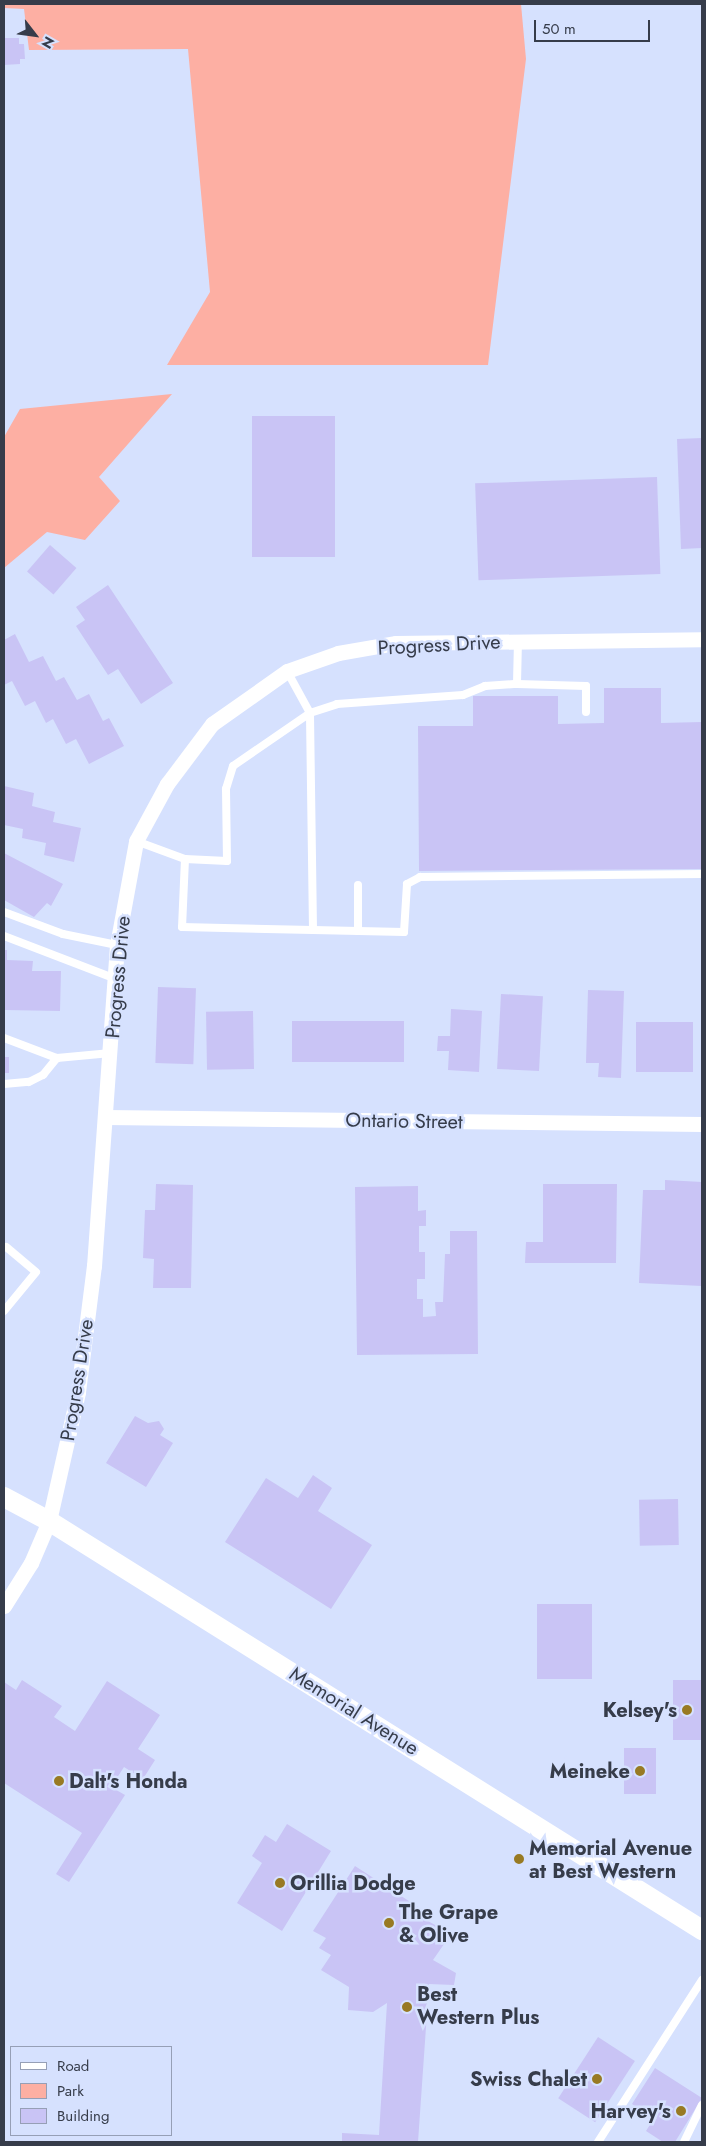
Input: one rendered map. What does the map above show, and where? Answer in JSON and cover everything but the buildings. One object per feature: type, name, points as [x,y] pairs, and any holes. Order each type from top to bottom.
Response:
[{"type":"main road","name":"Memorial Avenue","points":[[4,1497],[49,1521],[702,1930]]},
{"type":"street","name":"Progress Drive","points":[[4,1606],[31,1564],[49,1521],[78,1392],[94,1266],[111,1053],[117,945],[136,840],[167,784],[212,724],[287,671],[338,653],[396,643],[702,639]]},
{"type":"street","name":"Ontario Street","points":[[105,1117],[702,1124]]},
{"type":"lane","points":[[517,684],[518,641]]},
{"type":"lane","points":[[287,671],[310,713],[313,930]]},
{"type":"lane","points":[[136,840],[185,859],[226,861],[226,789],[233,766],[310,713],[337,704],[463,695],[485,686],[517,684],[586,686],[586,712]]},
{"type":"lane","points":[[185,859],[182,927],[404,932],[407,884],[420,877],[702,874]]},
{"type":"lane","points":[[358,885],[358,931]]},
{"type":"lane","points":[[4,912],[63,934],[117,945]]},
{"type":"lane","points":[[4,936],[116,979]]},
{"type":"lane","points":[[4,1038],[57,1058],[111,1053]]},
{"type":"lane","points":[[4,1084],[28,1082],[43,1075],[57,1058]]},
{"type":"lane","points":[[4,1311],[36,1272],[5,1251]]},
{"type":"lane","points":[[598,2142],[702,1980]]},
{"type":"lane","points":[[684,2142],[702,2105]]},
{"type":"green space","points":[[4,4],[521,4],[526,59],[488,365],[167,365],[210,292],[188,49],[29,50],[24,9],[4,8]]},
{"type":"green space","points":[[172,394],[99,477],[120,501],[85,540],[47,532],[4,568],[4,437],[20,409]]},
{"type":"place","name":"Kelsey's","points":[[687,1710]]},
{"type":"place","name":"Meineke","points":[[640,1771]]},
{"type":"place","name":"Dalt's Honda","points":[[59,1781]]},
{"type":"place","name":"Memorial Avenue at Best Western","points":[[519,1859]]},
{"type":"place","name":"Orillia Dodge","points":[[280,1883]]},
{"type":"place","name":"The Grape & Olive","points":[[389,1923]]},
{"type":"place","name":"Best Western Plus","points":[[407,2007]]},
{"type":"place","name":"Swiss Chalet","points":[[597,2079]]},
{"type":"place","name":"Harvey's","points":[[681,2111]]}]
